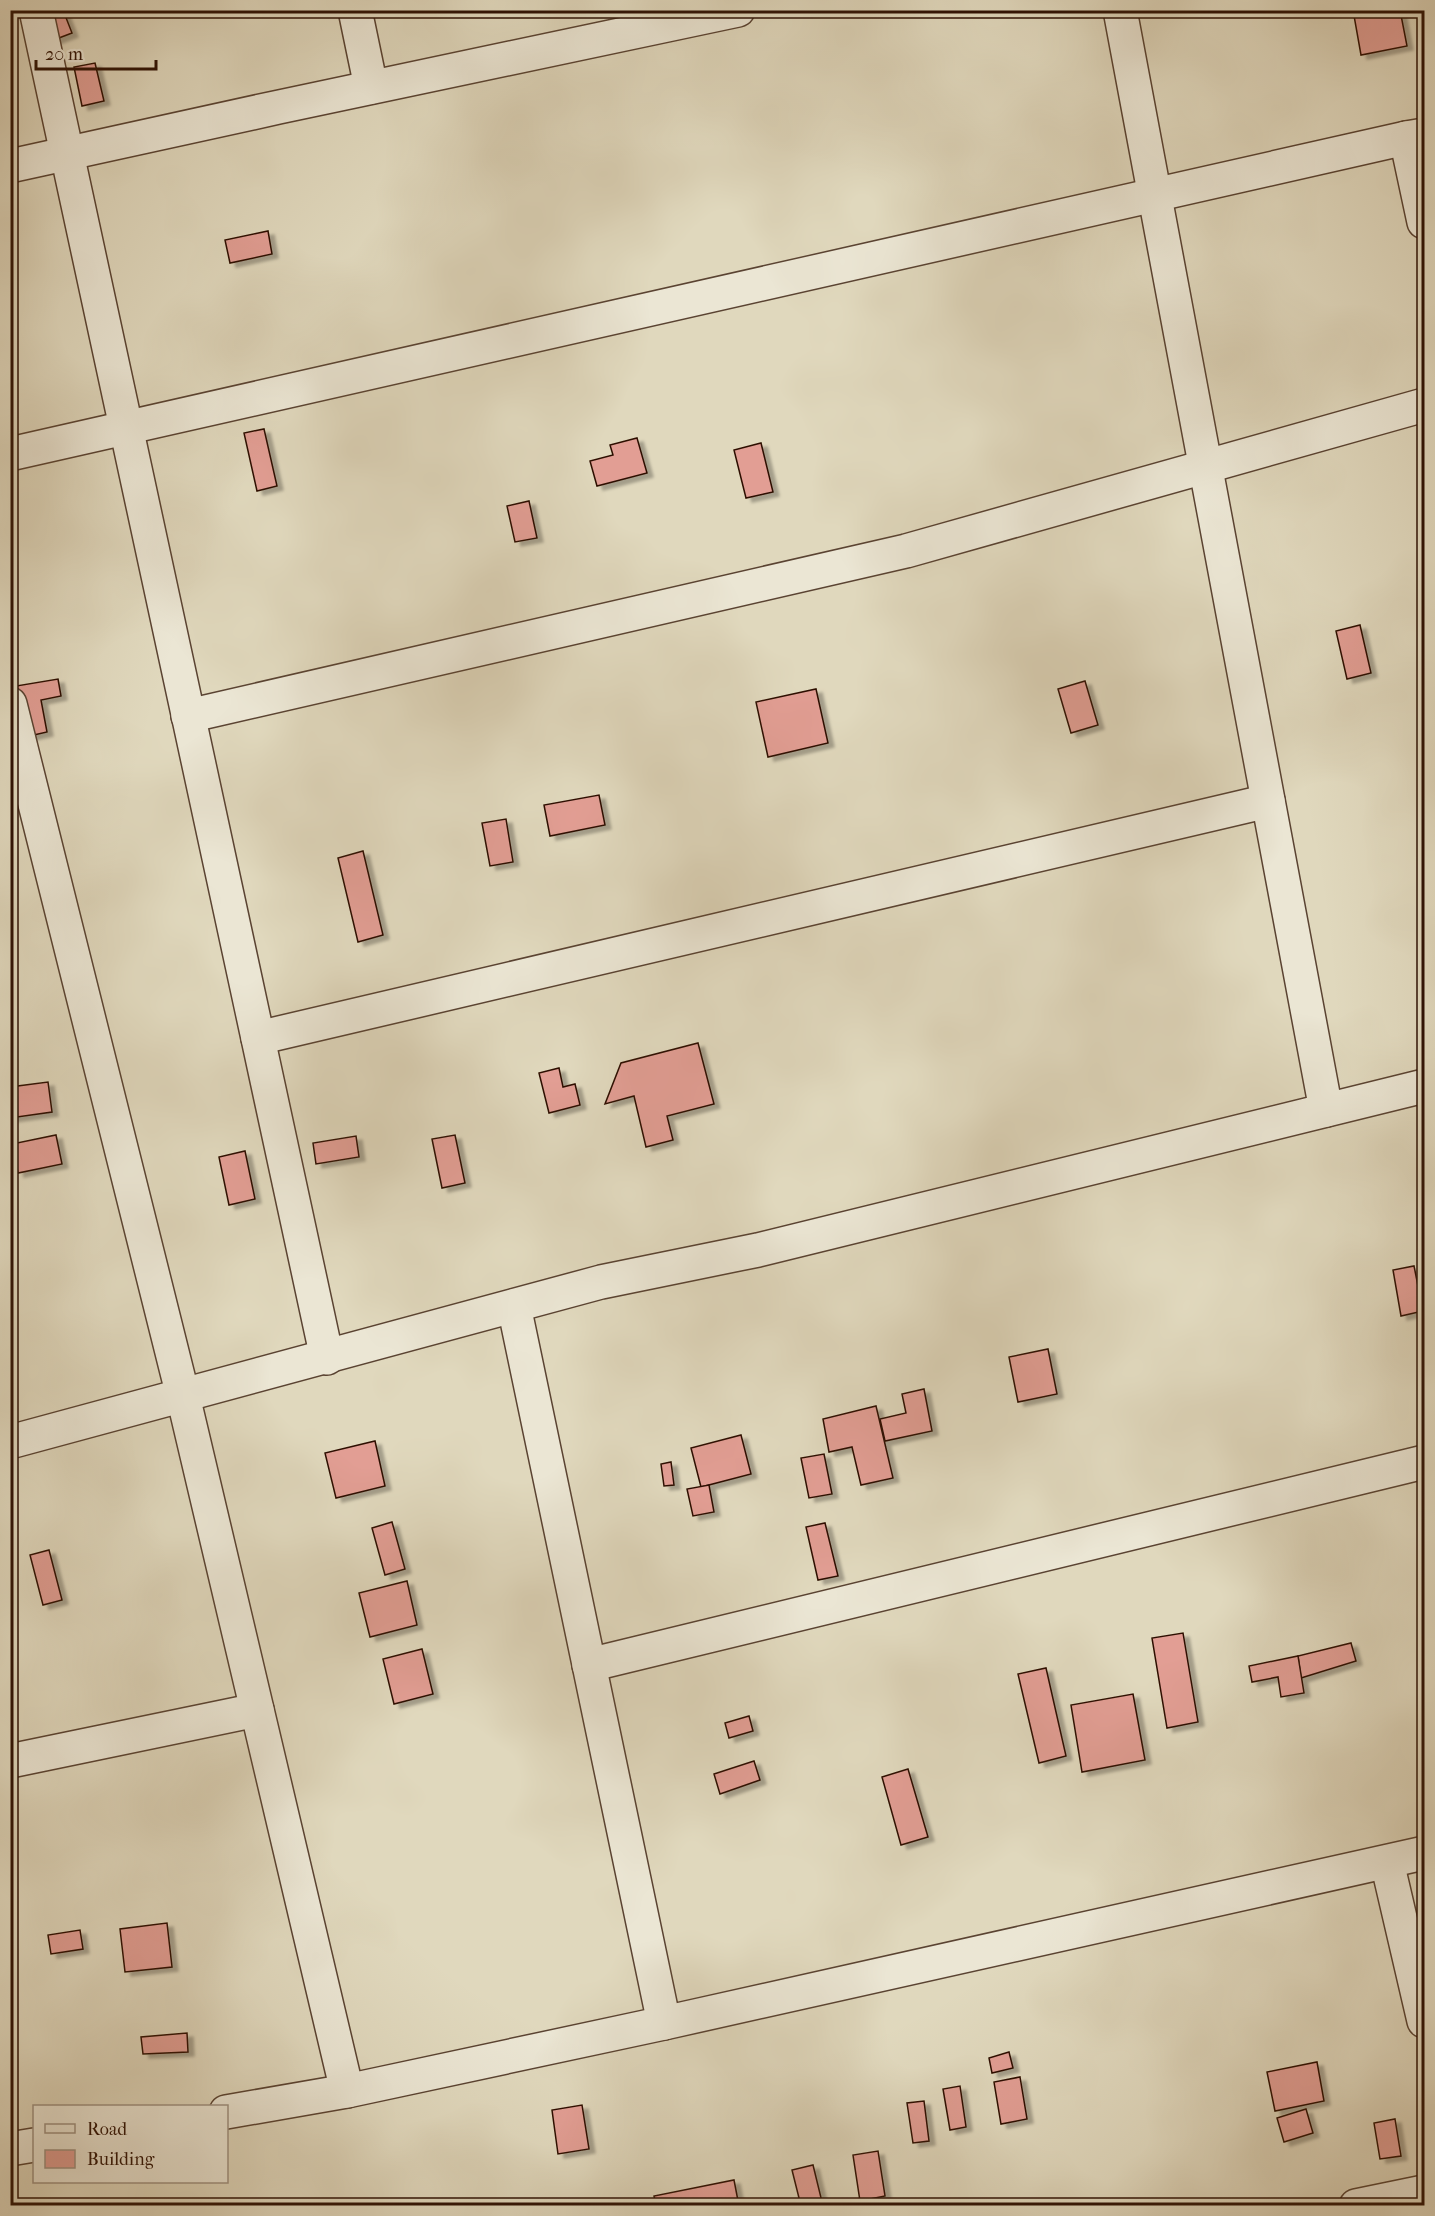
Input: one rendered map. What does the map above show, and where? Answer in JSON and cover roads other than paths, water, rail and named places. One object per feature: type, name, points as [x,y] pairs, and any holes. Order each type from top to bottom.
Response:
[{"type":"street","points":[[36,10],[327,1358]]},
{"type":"street","points":[[355,10],[371,87]]},
{"type":"street","points":[[10,166],[738,10]]},
{"type":"street","points":[[1120,10],[1326,1110]]},
{"type":"street","points":[[10,453],[1415,137],[1425,222]]},
{"type":"street","points":[[188,716],[906,552],[1425,405]]},
{"type":"street","points":[[10,704],[183,1396],[346,2091]]},
{"type":"street","points":[[258,1038],[1268,801]]},
{"type":"street","points":[[10,1442],[601,1282],[758,1251],[1425,1086]]},
{"type":"street","points":[[514,1306],[664,2023]]},
{"type":"street","points":[[589,1665],[1425,1462]]},
{"type":"street","points":[[10,1761],[257,1710]]},
{"type":"street","points":[[228,2112],[346,2091],[664,2023],[1425,1853]]},
{"type":"street","points":[[1387,1862],[1425,2020]]},
{"type":"street","points":[[10,2150],[33,2145]]},
{"type":"street","points":[[1356,2205],[1425,2192]]}]
